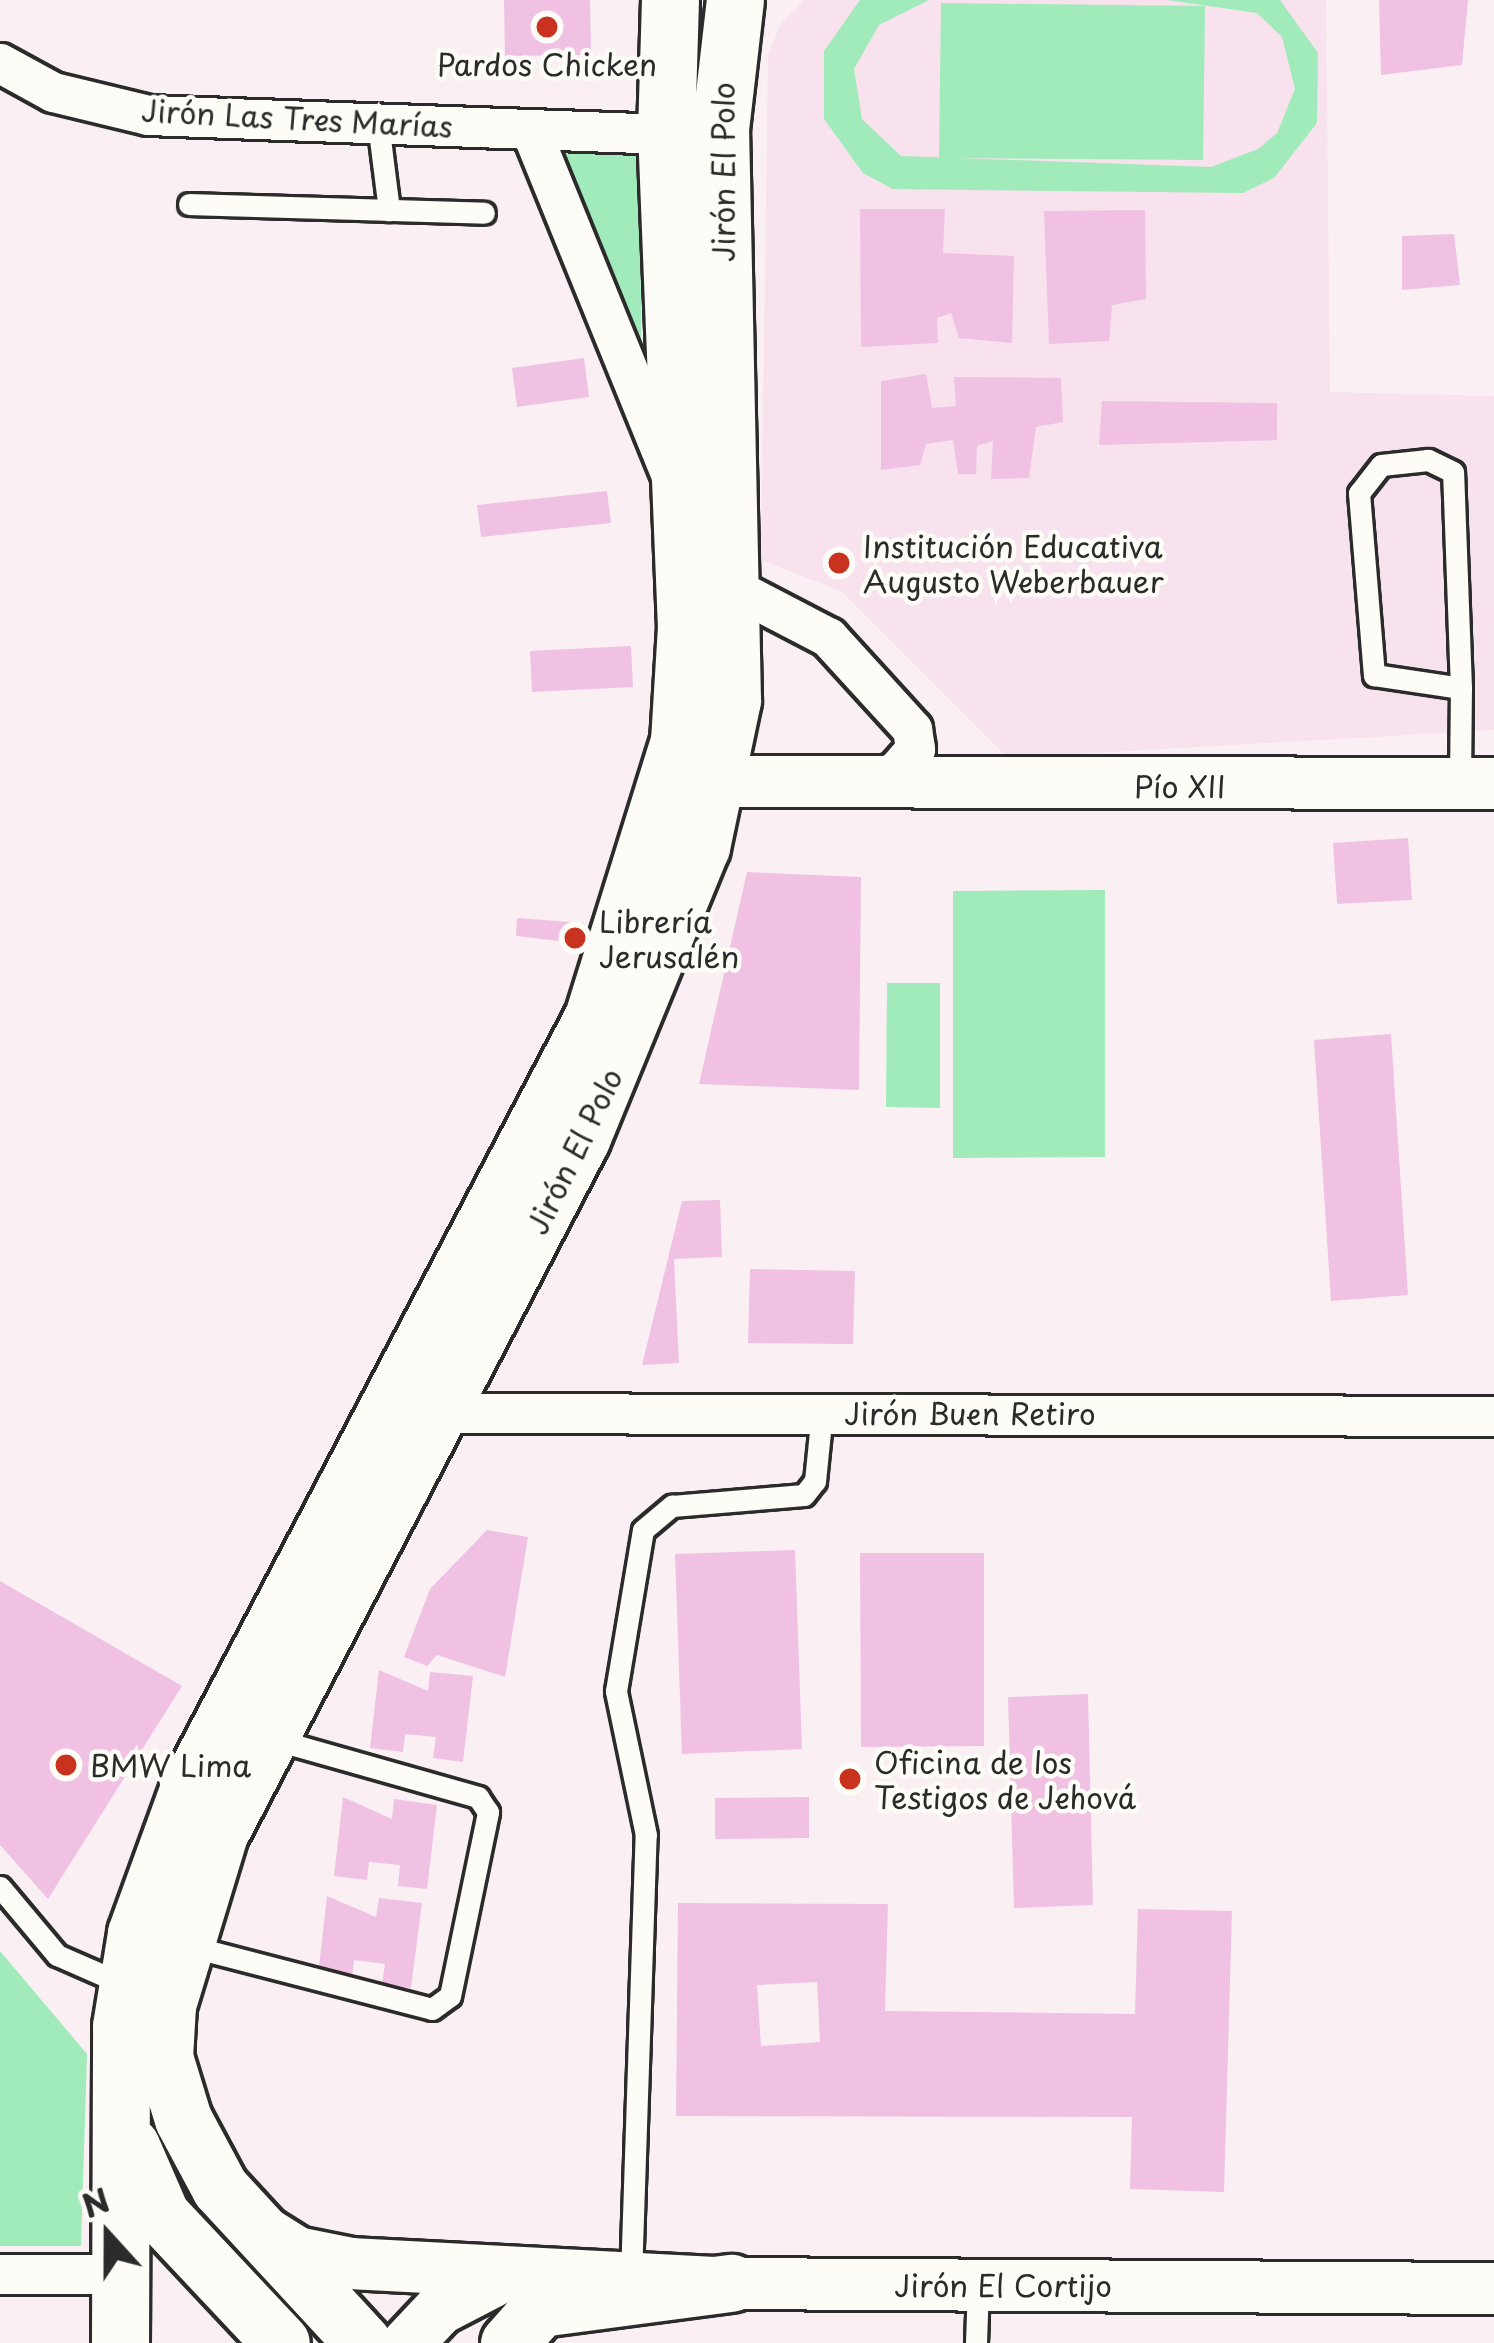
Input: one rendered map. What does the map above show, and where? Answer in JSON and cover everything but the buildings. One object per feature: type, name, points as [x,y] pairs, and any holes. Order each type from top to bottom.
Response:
[{"type":"main road","name":"Jirón El Polo","points":[[363,2343],[242,2217],[182,2120],[164,2057],[180,1944],[218,1834],[446,1413],[649,990],[719,781],[732,700],[722,75],[735,0]]},
{"type":"main road","points":[[722,247],[740,67],[769,0]]},
{"type":"main road","name":"Jirón El Polo","points":[[120,2343],[120,2114],[126,1985],[189,1787],[593,1017],[680,741],[683,502],[666,134],[674,13]]},
{"type":"main road","points":[[120,2114],[150,2198],[193,2252],[281,2343]]},
{"type":"main road","points":[[193,2252],[289,2324],[313,2316],[310,2289]]},
{"type":"main road","points":[[508,2343],[540,2308],[731,2283]]},
{"type":"street","name":"Jirón Las Tres Marías","points":[[0,63],[52,92],[148,115],[666,134]]},
{"type":"street","points":[[531,130],[683,502]]},
{"type":"street","points":[[728,586],[828,637],[912,729],[915,749],[896,771],[866,784]]},
{"type":"street","name":"Pío XII","points":[[719,781],[1477,785]]},
{"type":"street","name":"Jirón Buen Retiro","points":[[446,1413],[1494,1416]]},
{"type":"street","name":"Jirón El Cortijo","points":[[242,2217],[322,2259],[631,2278],[731,2283],[1494,2288]]},
{"type":"street","points":[[407,2343],[439,2309],[512,2271]]},
{"type":"street","points":[[0,2274],[120,2274]]},
{"type":"lane","points":[[378,123],[388,210]]},
{"type":"lane","points":[[189,203],[484,214]]},
{"type":"lane","points":[[1461,688],[1374,675],[1359,493],[1381,465],[1428,460],[1453,472],[1461,688],[1477,785]]},
{"type":"lane","points":[[631,2278],[646,1835],[616,1691],[643,1530],[672,1506],[804,1495],[815,1481],[822,1412]]},
{"type":"lane","points":[[180,1944],[432,2009],[450,1996],[488,1812],[478,1798],[269,1738]]},
{"type":"lane","points":[[0,1887],[57,1955],[126,1985]]},
{"type":"lane","points":[[976,2343],[978,2285]]},
{"type":"shaded area","points":[[804,0],[1326,0],[1330,392],[1494,396],[1494,730],[1008,758],[841,591],[761,560],[768,55],[780,25]]},
{"type":"green space","points":[[860,0],[929,0],[879,25],[854,69],[862,119],[901,156],[1211,167],[1258,149],[1277,133],[1295,89],[1282,37],[1257,13],[1167,0],[1280,0],[1318,53],[1317,123],[1274,178],[1243,193],[893,189],[863,173],[824,119],[824,51]]},
{"type":"green space","points":[[941,3],[1205,6],[1203,160],[939,158]]},
{"type":"green space","points":[[552,146],[639,150],[642,383]]},
{"type":"green space","points":[[1105,890],[1105,1157],[953,1158],[953,891]]},
{"type":"green space","points":[[887,983],[940,983],[940,1108],[886,1107]]},
{"type":"green space","points":[[0,1951],[87,2054],[81,2246],[0,2246]]},
{"type":"place","name":"Pardos Chicken","points":[[547,27]]},
{"type":"place","name":"Institución Educativa Augusto Weberbauer","points":[[839,563]]},
{"type":"place","name":"Librería Jerusalén","points":[[575,938]]},
{"type":"place","name":"BMW Lima","points":[[66,1765]]},
{"type":"place","name":"Oficina de los Testigos de Jehová","points":[[850,1779]]}]
